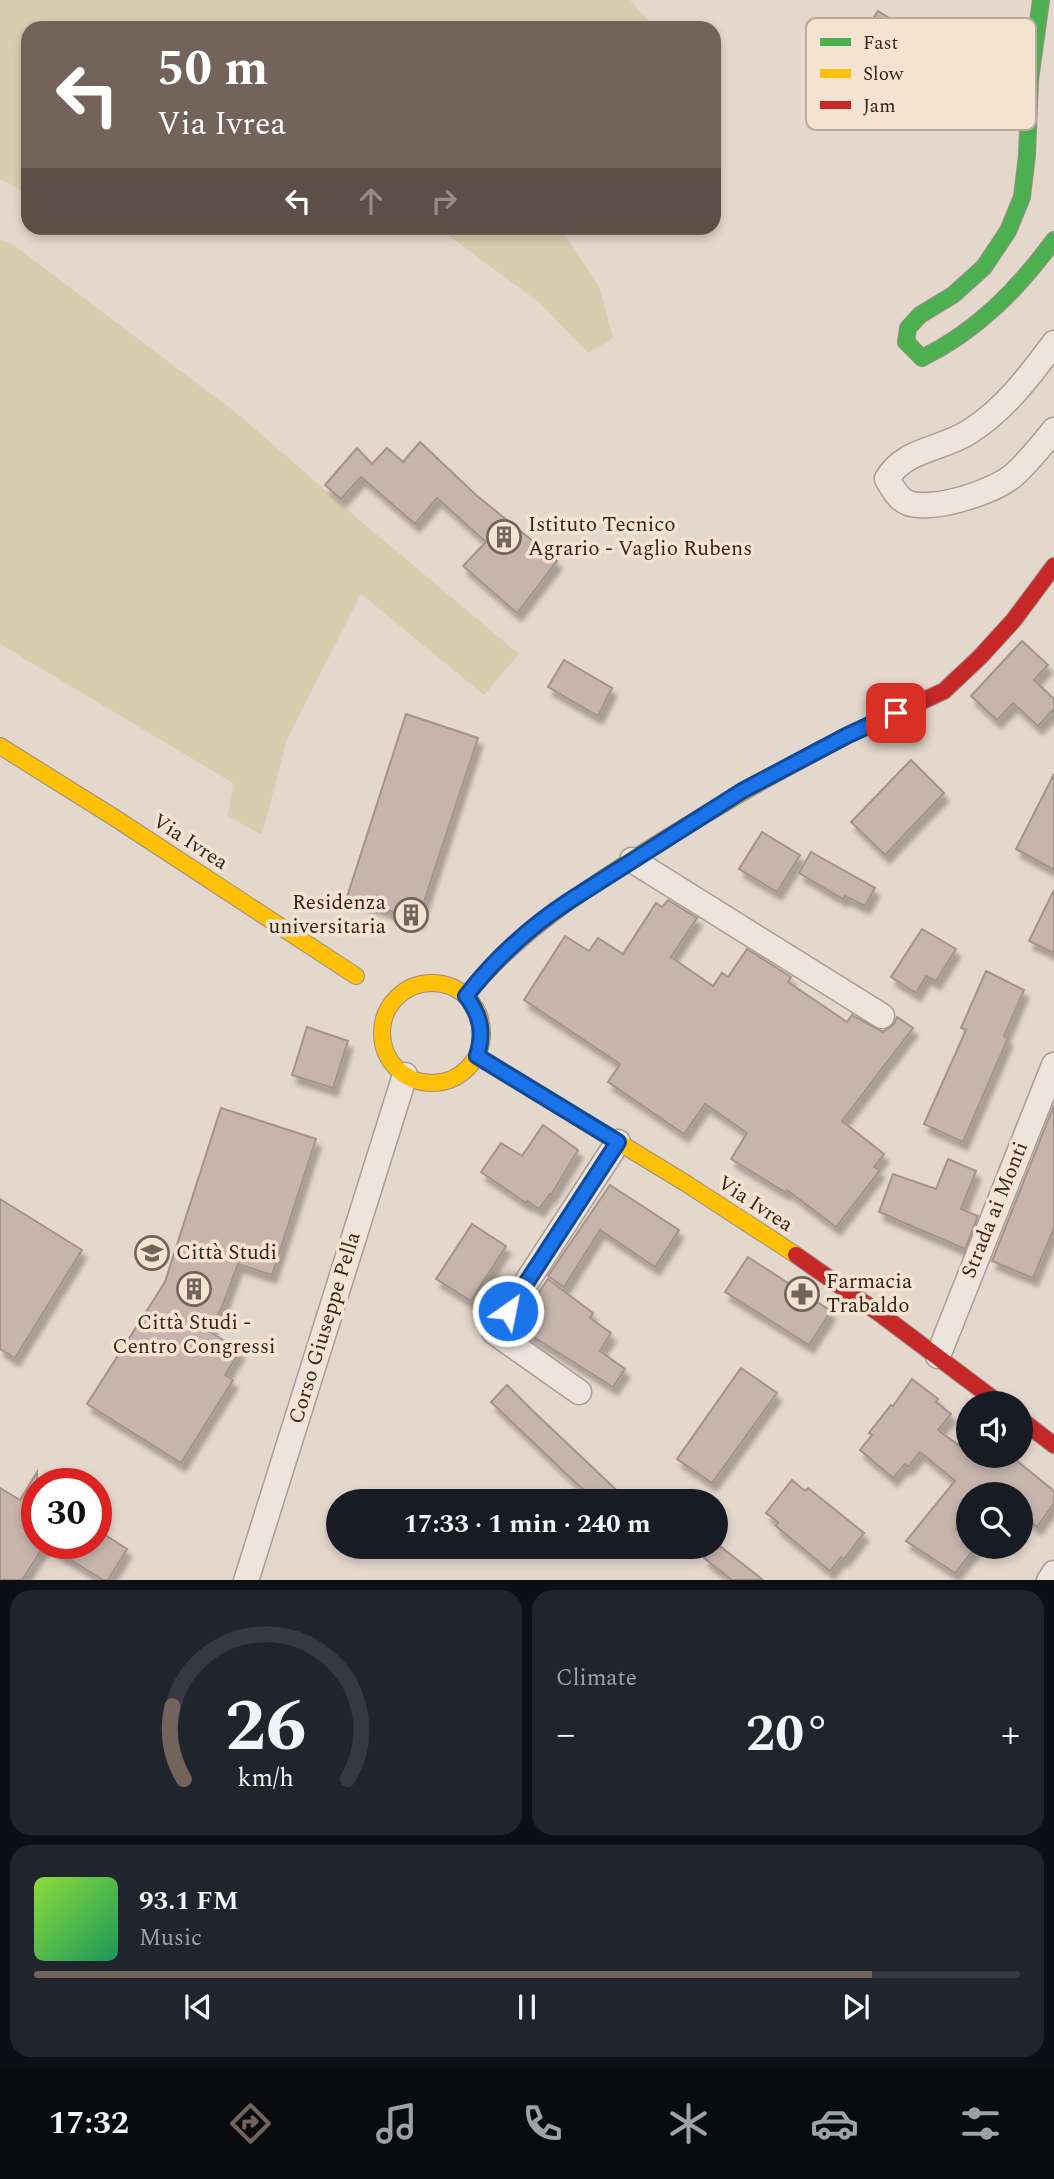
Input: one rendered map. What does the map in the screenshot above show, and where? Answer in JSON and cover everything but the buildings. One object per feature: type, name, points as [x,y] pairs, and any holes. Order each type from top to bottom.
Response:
[{"type":"main road","points":[[1036,36],[1041,0]]},
{"type":"main road","points":[[1028,130],[1022,197],[1008,231],[985,267],[953,295],[919,315],[908,328],[906,342],[922,358],[953,342],[981,321],[1014,288],[1054,240]]},
{"type":"main road","points":[[466,996],[485,972],[548,915],[632,860],[742,791],[848,735],[944,691],[1013,621],[1054,566]]},
{"type":"main road","name":"Via Ivrea","points":[[0,746],[356,976]]},
{"type":"main road","points":[[437,983],[453,987],[466,996],[476,1009],[481,1024],[482,1041],[477,1056],[467,1069],[453,1079],[437,1083],[420,1082],[405,1075],[393,1064],[385,1048],[382,1032],[389,998],[421,984],[437,983]]},
{"type":"main road","name":"Via Ivrea","points":[[477,1056],[810,1264],[983,1391]]},
{"type":"main road","points":[[1033,1429],[1054,1445]]},
{"type":"street","points":[[1054,343],[1026,381],[998,410],[967,434],[907,457],[894,467],[887,479],[896,494],[907,502],[926,507],[987,491],[1013,476],[1054,430]]},
{"type":"street","points":[[632,860],[882,1016]]},
{"type":"street","name":"Strada ai Monti","points":[[938,1356],[1054,1065]]},
{"type":"street","name":"Corso Giuseppe Pella","points":[[246,1580],[405,1075]]},
{"type":"street","points":[[579,1392],[494,1332],[618,1142]]},
{"type":"street","points":[[1049,1580],[1054,1573]]},
{"type":"shaded area","points":[[0,0],[630,0],[649,21],[21,21],[21,190],[0,179]]},
{"type":"shaded area","points":[[448,235],[565,235],[599,286],[613,338],[588,353],[540,303]]},
{"type":"shaded area","points":[[0,240],[12,244],[239,415],[519,654],[484,695],[361,594],[287,739],[262,835],[228,816],[233,783],[0,644]]},
{"type":"traffic: fast","points":[[1036,36],[1041,0]]},
{"type":"traffic: fast","points":[[1028,130],[1022,197],[1008,231],[984,267],[953,295],[920,315],[908,328],[906,342],[922,358],[961,335],[1011,292],[1054,240]]},
{"type":"traffic: slow","points":[[0,746],[356,976]]},
{"type":"traffic: slow","points":[[466,996],[506,953],[574,898],[685,827],[799,761]]},
{"type":"traffic: slow","points":[[432,983],[451,987],[467,998],[478,1014],[482,1033],[478,1052],[467,1068],[451,1079],[432,1083],[413,1079],[397,1068],[386,1052],[382,1033],[386,1014],[397,998],[413,987],[432,983]]},
{"type":"traffic: slow","points":[[477,1056],[687,1184],[796,1255]]},
{"type":"traffic: jam","points":[[799,761],[848,735],[944,691],[1013,621],[1054,566]]},
{"type":"traffic: jam","points":[[796,1255],[983,1391]]},
{"type":"traffic: jam","points":[[1033,1429],[1054,1445]]},
{"type":"place","name":"Istituto Tecnico Agrario - Vaglio Rubens","points":[[504,537]]},
{"type":"place","name":"Residenza universitaria","points":[[411,915]]},
{"type":"place","name":"Città Studi","points":[[152,1253]]},
{"type":"place","name":"Città Studi - Centro Congressi","points":[[194,1289]]},
{"type":"place","name":"Farmacia Trabaldo","points":[[802,1294]]},
{"type":"route","points":[[508,1311],[618,1142],[477,1056],[482,1041],[481,1024],[476,1009],[466,996],[485,972],[548,915],[569,901],[742,791],[896,713]]}]
